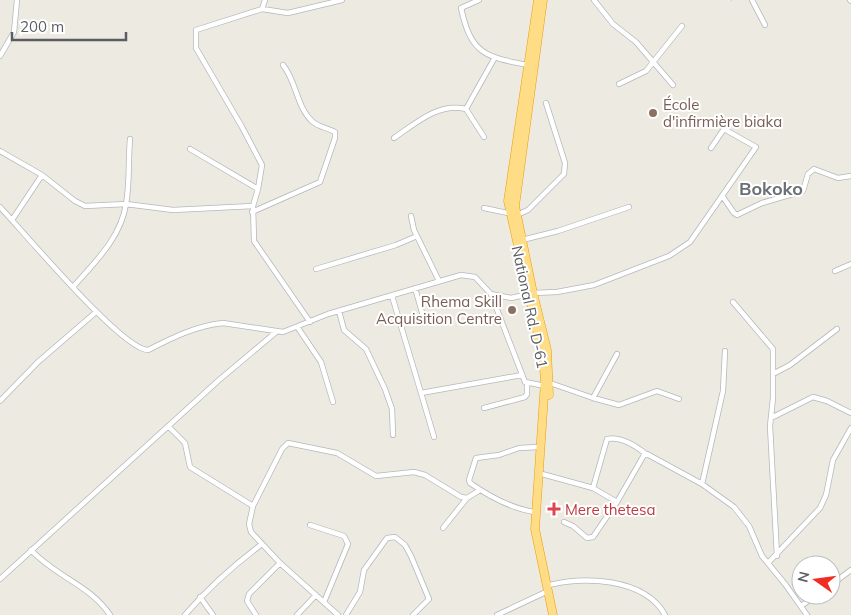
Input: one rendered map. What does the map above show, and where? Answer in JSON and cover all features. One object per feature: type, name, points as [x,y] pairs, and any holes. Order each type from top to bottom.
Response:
[{"type":"highway","name":"National Rd. D-61","points":[[530,294],[522,240],[508,201],[538,0]]},
{"type":"highway","name":"National Rd. D-61","points":[[543,0],[513,215],[530,294],[548,350],[548,384],[540,528],[553,615]]},
{"type":"highway","name":"National Rd. D-61","points":[[548,384],[539,448],[534,512],[537,544],[557,615]]},
{"type":"street","points":[[0,56],[14,32],[17,0]]},
{"type":"street","points":[[262,9],[265,0]]},
{"type":"street","points":[[310,322],[254,241],[252,212],[262,166],[195,45],[196,30],[262,9],[288,13],[342,0]]},
{"type":"street","points":[[480,0],[461,8],[463,19],[472,41],[494,59],[528,65]]},
{"type":"street","points":[[594,0],[613,24],[636,42],[673,85]]},
{"type":"street","points":[[752,0],[765,25]]},
{"type":"street","points":[[619,84],[646,70],[682,26]]},
{"type":"street","points":[[466,109],[494,59]]},
{"type":"street","points":[[252,212],[320,182],[335,138],[335,132],[318,125],[305,113],[292,78],[283,65]]},
{"type":"street","points":[[484,208],[513,215],[528,210],[564,174],[566,168],[561,148],[546,103]]},
{"type":"street","points":[[394,138],[441,109],[453,106],[466,109],[484,137]]},
{"type":"street","points":[[491,294],[511,298],[530,294],[557,292],[594,284],[669,256],[690,242],[756,147],[724,129],[711,148]]},
{"type":"street","points":[[73,287],[112,240],[117,231],[126,204],[130,139]]},
{"type":"street","points":[[190,149],[258,189]]},
{"type":"street","points":[[0,151],[42,175],[75,202],[85,206],[126,204],[173,210],[253,206]]},
{"type":"street","points":[[723,197],[734,213],[738,215],[762,203],[803,191],[808,174],[814,169],[838,178],[851,176]]},
{"type":"street","points":[[12,220],[42,175]]},
{"type":"street","points":[[522,240],[629,207]]},
{"type":"street","points":[[0,208],[96,312],[143,350],[148,350],[184,332],[212,325],[238,325],[275,332],[298,328],[340,311],[415,288],[439,281],[469,276],[481,282],[491,294],[527,384],[528,394],[525,397],[484,408]]},
{"type":"street","points":[[411,216],[417,236],[439,281]]},
{"type":"street","points":[[316,269],[396,245],[417,236]]},
{"type":"street","points":[[835,271],[851,264]]},
{"type":"street","points":[[415,288],[425,323]]},
{"type":"street","points":[[392,296],[434,437]]},
{"type":"street","points":[[733,302],[773,348],[774,374],[771,418],[777,556]]},
{"type":"street","points":[[340,311],[344,330],[366,349],[385,389],[392,409],[393,435]]},
{"type":"street","points":[[0,401],[44,357],[96,312]]},
{"type":"street","points":[[298,328],[320,362],[333,402]]},
{"type":"street","points":[[774,374],[790,365],[837,329]]},
{"type":"street","points":[[0,579],[168,426],[275,332]]},
{"type":"street","points":[[702,484],[723,391],[725,351]]},
{"type":"street","points":[[593,398],[617,354]]},
{"type":"street","points":[[420,393],[467,383],[522,375]]},
{"type":"street","points":[[527,384],[548,384],[619,404],[626,404],[657,391],[678,399]]},
{"type":"street","points":[[771,418],[814,397],[851,412]]},
{"type":"street","points":[[168,426],[184,443],[190,467],[253,506]]},
{"type":"street","points":[[768,563],[777,556],[820,508],[826,496],[833,460],[851,428]]},
{"type":"street","points":[[593,488],[607,439],[613,437],[635,445],[646,454],[702,484],[734,507],[749,526],[762,556],[807,615]]},
{"type":"street","points":[[338,615],[280,563],[251,532],[249,524],[253,506],[282,449],[288,443],[337,453],[376,476],[414,472],[425,475],[452,493],[467,498]]},
{"type":"street","points":[[534,512],[514,508],[480,490],[469,480],[476,458],[499,455],[519,448],[539,448]]},
{"type":"street","points":[[564,522],[590,538],[617,502],[646,454]]},
{"type":"street","points":[[542,474],[593,488],[617,502]]},
{"type":"street","points":[[443,528],[467,498],[480,490]]},
{"type":"street","points":[[310,525],[344,536],[348,544],[324,602]]},
{"type":"street","points":[[346,615],[360,592],[364,570],[387,538],[391,536],[396,537],[405,546],[429,599],[413,615]]},
{"type":"street","points":[[185,615],[200,597],[238,562],[262,544]]},
{"type":"street","points":[[31,550],[44,565],[93,596],[110,615]]},
{"type":"street","points":[[256,615],[247,601],[249,594],[280,563]]},
{"type":"street","points":[[496,615],[548,587],[582,579],[621,585],[652,598],[666,615]]},
{"type":"street","points":[[296,615],[316,595]]},
{"type":"street","points":[[200,597],[213,615]]},
{"type":"place","name":"École d'infirmière biaka","points":[[653,113]]},
{"type":"place","name":"Rhema Skill Acquisition Centre","points":[[512,310]]},
{"type":"place","name":"Mere thetesa","points":[[554,509]]},
{"type":"district","name":"Bokoko","points":[[771,188]]}]
